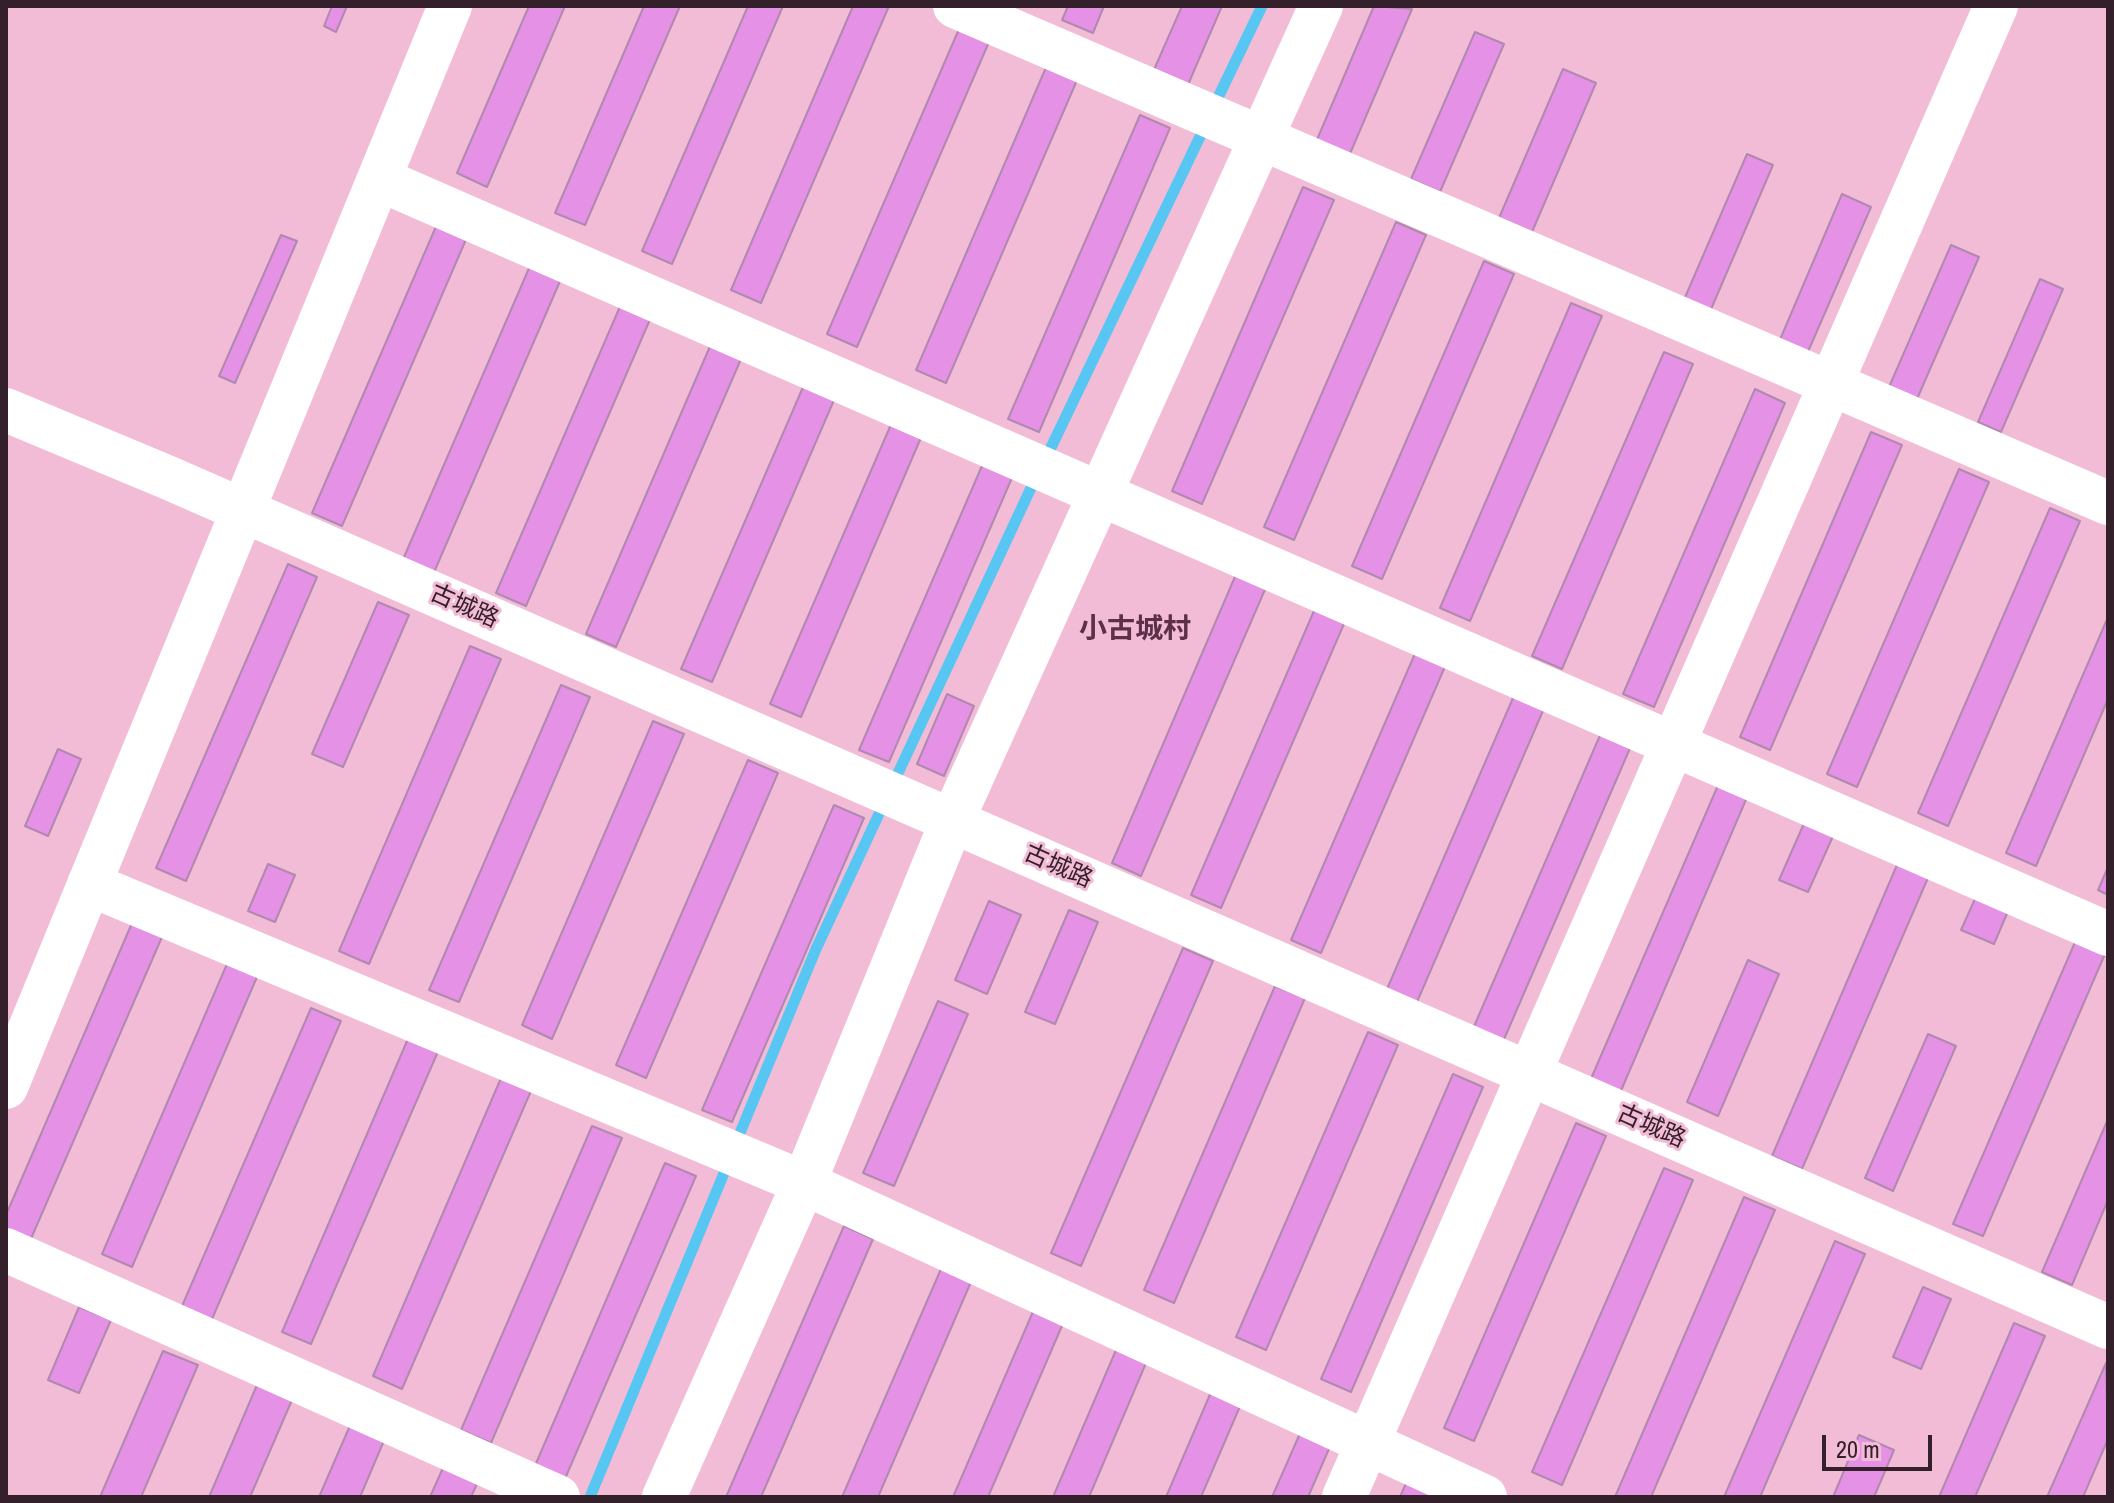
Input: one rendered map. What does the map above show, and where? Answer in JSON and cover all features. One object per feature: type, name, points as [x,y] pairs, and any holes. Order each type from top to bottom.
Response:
[{"type":"street","points":[[6,1087],[450,6]]},
{"type":"street","points":[[955,6],[2108,503]]},
{"type":"street","points":[[664,1497],[804,1183],[952,821],[1321,6]]},
{"type":"street","points":[[1344,1497],[1996,6]]},
{"type":"street","points":[[379,179],[2108,934]]},
{"type":"street","name":"古城路","points":[[6,410],[243,510],[2108,1327]]},
{"type":"street","points":[[89,884],[804,1183],[1485,1497]]},
{"type":"street","points":[[6,1250],[558,1497]]},
{"type":"building","points":[[332,6],[347,6],[336,32],[324,26]]},
{"type":"building","points":[[529,6],[565,6],[487,187],[457,173]]},
{"type":"building","points":[[644,6],[680,6],[585,225],[555,213]]},
{"type":"building","points":[[748,6],[783,6],[672,264],[642,251]]},
{"type":"building","points":[[853,6],[889,6],[761,303],[731,290]]},
{"type":"building","points":[[1068,6],[1104,6],[1093,33],[1062,20]]},
{"type":"building","points":[[1182,6],[1222,6],[1187,87],[1153,72]]},
{"type":"building","points":[[1374,6],[1412,9],[1349,156],[1316,142]]},
{"type":"building","points":[[959,29],[989,42],[857,347],[827,334]]},
{"type":"building","points":[[1475,32],[1504,44],[1440,192],[1411,179]]},
{"type":"building","points":[[1047,65],[1078,78],[946,383],[916,370]]},
{"type":"building","points":[[1563,69],[1596,83],[1532,232],[1499,218]]},
{"type":"building","points":[[1140,115],[1170,128],[1039,432],[1008,419]]},
{"type":"building","points":[[1747,154],[1773,165],[1709,314],[1683,302]]},
{"type":"building","points":[[1303,187],[1334,200],[1202,504],[1172,491]]},
{"type":"building","points":[[1842,194],[1871,207],[1807,354],[1779,342]]},
{"type":"building","points":[[444,208],[474,221],[342,526],[312,513]]},
{"type":"building","points":[[1396,222],[1426,235],[1294,540],[1264,527]]},
{"type":"building","points":[[281,235],[297,241],[235,383],[219,376]]},
{"type":"building","points":[[1951,245],[1979,257],[1917,399],[1889,387]]},
{"type":"building","points":[[533,259],[564,272],[432,577],[401,564]]},
{"type":"building","points":[[1484,261],[1514,274],[1382,579],[1352,566]]},
{"type":"building","points":[[2040,279],[2063,289],[2001,432],[1978,422]]},
{"type":"building","points":[[628,288],[658,301],[526,606],[496,593]]},
{"type":"building","points":[[1571,303],[1602,316],[1470,621],[1440,608]]},
{"type":"building","points":[[717,330],[748,343],[616,647],[586,634]]},
{"type":"building","points":[[1664,352],[1693,364],[1562,669],[1532,656]]},
{"type":"building","points":[[813,364],[844,377],[712,682],[681,669]]},
{"type":"building","points":[[1755,389],[1785,403],[1654,707],[1623,694]]},
{"type":"building","points":[[902,399],[932,412],[801,717],[770,704]]},
{"type":"building","points":[[1871,432],[1902,445],[1770,750],[1740,737]]},
{"type":"building","points":[[991,445],[1021,457],[889,762],[859,750]]},
{"type":"building","points":[[1959,469],[1989,482],[1857,787],[1827,774]]},
{"type":"building","points":[[2050,508],[2080,521],[1948,826],[1918,813]]},
{"type":"building","points":[[1243,558],[1273,571],[1141,876],[1112,863]]},
{"type":"building","points":[[288,564],[317,577],[186,881],[156,868]]},
{"type":"building","points":[[1323,590],[1353,603],[1221,908],[1191,895]]},
{"type":"building","points":[[378,602],[409,615],[343,767],[312,754]]},
{"type":"building","points":[[2108,617],[2108,699],[2036,866],[2006,853]]},
{"type":"building","points":[[1423,635],[1453,648],[1321,953],[1291,940]]},
{"type":"building","points":[[470,646],[501,659],[369,964],[339,951]]},
{"type":"building","points":[[1519,684],[1549,697],[1417,1002],[1387,989]]},
{"type":"building","points":[[561,685],[590,697],[459,1002],[429,990]]},
{"type":"building","points":[[947,694],[974,706],[944,776],[917,764]]},
{"type":"building","points":[[653,721],[684,734],[552,1039],[522,1025]]},
{"type":"building","points":[[1604,726],[1634,739],[1502,1044],[1472,1031]]},
{"type":"building","points":[[58,749],[81,759],[48,836],[25,826]]},
{"type":"building","points":[[748,760],[778,773],[646,1078],[616,1065]]},
{"type":"building","points":[[1722,776],[1751,788],[1620,1093],[1590,1081]]},
{"type":"building","points":[[1813,803],[1842,816],[1808,892],[1779,880]]},
{"type":"building","points":[[834,805],[864,818],[732,1122],[702,1110]]},
{"type":"building","points":[[1903,851],[1934,864],[1802,1169],[1772,1156]]},
{"type":"building","points":[[268,864],[295,875],[275,922],[248,911]]},
{"type":"building","points":[[2108,867],[2108,895],[2098,890]]},
{"type":"building","points":[[1983,881],[2015,895],[1994,944],[1961,930]]},
{"type":"building","points":[[989,901],[1021,915],[987,994],[955,980]]},
{"type":"building","points":[[1069,910],[1098,922],[1055,1024],[1025,1012]]},
{"type":"building","points":[[2085,919],[2108,947],[1983,1236],[1953,1224]]},
{"type":"building","points":[[132,923],[162,937],[30,1241],[6,1231],[6,1215]]},
{"type":"building","points":[[1183,948],[1213,961],[1081,1266],[1051,1253]]},
{"type":"building","points":[[233,950],[263,963],[132,1267],[102,1254]]},
{"type":"building","points":[[1748,960],[1779,974],[1718,1116],[1687,1102]]},
{"type":"building","points":[[1275,986],[1305,998],[1174,1303],[1144,1290]]},
{"type":"building","points":[[938,1001],[968,1014],[894,1186],[863,1173]]},
{"type":"building","points":[[311,1008],[341,1021],[209,1326],[179,1313]]},
{"type":"building","points":[[413,1027],[443,1040],[311,1344],[282,1332]]},
{"type":"building","points":[[1368,1032],[1398,1045],[1266,1350],[1236,1337]]},
{"type":"building","points":[[1928,1034],[1956,1046],[1893,1191],[1865,1178]]},
{"type":"building","points":[[504,1071],[534,1084],[402,1389],[373,1376]]},
{"type":"building","points":[[1453,1074],[1483,1087],[1351,1392],[1321,1379]]},
{"type":"building","points":[[2108,1119],[2108,1200],[2072,1285],[2042,1272]]},
{"type":"building","points":[[1576,1123],[1606,1136],[1474,1441],[1444,1428]]},
{"type":"building","points":[[592,1126],[622,1138],[491,1443],[461,1430]]},
{"type":"building","points":[[665,1163],[696,1176],[564,1481],[534,1468]]},
{"type":"building","points":[[1664,1168],[1693,1180],[1562,1485],[1532,1472]]},
{"type":"building","points":[[1744,1197],[1775,1210],[1651,1497],[1615,1497]]},
{"type":"building","points":[[844,1226],[873,1239],[761,1497],[726,1497]]},
{"type":"building","points":[[1835,1241],[1865,1254],[1760,1497],[1724,1497]]},
{"type":"building","points":[[944,1262],[974,1275],[878,1497],[842,1497]]},
{"type":"building","points":[[1923,1287],[1951,1299],[1921,1369],[1893,1357]]},
{"type":"building","points":[[1038,1300],[1068,1312],[988,1497],[953,1497]]},
{"type":"building","points":[[79,1307],[111,1320],[79,1393],[48,1380]]},
{"type":"building","points":[[2014,1323],[2045,1336],[1975,1497],[1939,1497]]},
{"type":"building","points":[[1122,1336],[1152,1349],[1089,1497],[1053,1497]]},
{"type":"building","points":[[163,1351],[198,1365],[141,1497],[100,1497]]},
{"type":"building","points":[[2106,1363],[2108,1439],[2083,1497],[2047,1497]]},
{"type":"building","points":[[257,1385],[292,1400],[250,1497],[209,1497]]},
{"type":"building","points":[[1214,1385],[1244,1397],[1201,1497],[1166,1497]]},
{"type":"building","points":[[355,1414],[389,1429],[360,1497],[319,1497]]},
{"type":"building","points":[[1305,1422],[1335,1435],[1308,1497],[1272,1497]]},
{"type":"building","points":[[1859,1435],[1894,1450],[1874,1497],[1833,1497]]},
{"type":"building","points":[[1416,1460],[1436,1497],[1400,1497]]},
{"type":"building","points":[[446,1461],[481,1475],[471,1497],[430,1497]]},
{"type":"waterway","points":[[1214,106],[1262,6]]},
{"type":"waterway","points":[[1045,460],[1207,122]]},
{"type":"waterway","points":[[892,786],[1037,475]]},
{"type":"waterway","points":[[735,1145],[816,949],[885,801]]},
{"type":"waterway","points":[[590,1497],[729,1161]]},
{"type":"district","name":"小古城村","points":[[1135,630]]}]
